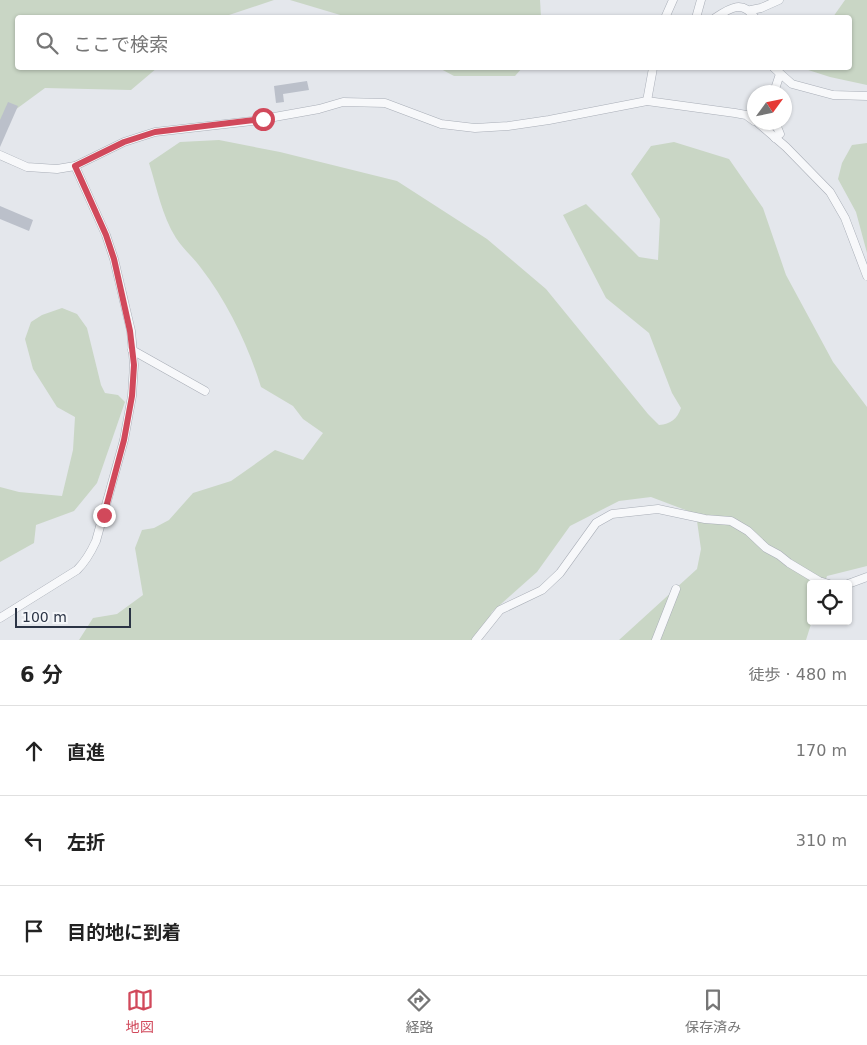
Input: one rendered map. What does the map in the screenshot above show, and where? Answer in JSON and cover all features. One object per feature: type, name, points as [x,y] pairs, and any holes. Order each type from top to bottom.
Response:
[{"type":"street","points":[[666,15],[673,0]]},
{"type":"street","points":[[697,15],[702,0]]},
{"type":"street","points":[[751,10],[779,0]]},
{"type":"street","points":[[720,15],[737,4],[742,4],[751,10],[754,15]]},
{"type":"street","points":[[647,101],[652,70]]},
{"type":"street","points":[[776,70],[792,84],[833,95],[867,96]]},
{"type":"street","points":[[776,85],[780,74]]},
{"type":"street","points":[[0,156],[27,167],[57,169],[75,166],[124,142],[155,132],[252,121],[319,109],[343,102],[385,103],[441,124],[475,128],[508,126],[549,120],[647,101],[735,113],[747,117]]},
{"type":"street","points":[[766,130],[830,192],[845,218],[867,276]]},
{"type":"street","points":[[776,138],[780,134],[778,130]]},
{"type":"street","points":[[0,618],[78,570],[91,553],[124,440],[132,396],[134,380],[130,331],[114,259],[106,235],[75,166]]},
{"type":"street","points":[[132,350],[205,391]]},
{"type":"street","points":[[476,640],[500,610],[542,590],[560,573],[596,523],[612,514],[620,512],[658,509],[705,519],[731,521],[748,531],[766,548],[817,580]]},
{"type":"street","points":[[852,583],[867,577]]},
{"type":"street","points":[[656,640],[676,589]]},
{"type":"green space","points":[[0,0],[274,0],[229,15],[15,15],[15,70],[155,70],[131,90],[45,88],[0,121]]},
{"type":"green space","points":[[290,0],[540,0],[541,15],[340,15]]},
{"type":"green space","points":[[845,0],[867,0],[867,85],[808,70],[852,70],[852,15],[834,15]]},
{"type":"green space","points":[[443,70],[520,70],[515,76],[454,76]]},
{"type":"green space","points":[[219,140],[280,152],[397,181],[487,239],[546,289],[659,425],[673,420],[681,408],[672,393],[649,333],[606,298],[563,215],[586,204],[639,257],[658,260],[660,219],[631,174],[651,146],[674,142],[729,159],[763,208],[786,275],[833,362],[867,407],[867,566],[827,576],[826,580],[807,580],[807,625],[811,625],[806,640],[619,640],[697,569],[701,549],[696,514],[651,497],[619,501],[570,526],[537,572],[492,612],[479,640],[79,640],[93,618],[117,614],[143,595],[135,548],[142,530],[154,528],[169,520],[193,493],[231,481],[275,450],[303,460],[323,433],[303,419],[293,406],[261,387],[243,340],[220,295],[171,229],[163,211],[149,163],[180,142]]},
{"type":"green space","points":[[867,143],[867,253],[856,212],[838,179],[842,163],[852,145]]},
{"type":"green space","points":[[62,308],[77,314],[87,328],[101,385],[105,393],[118,395],[125,402],[97,483],[74,511],[36,525],[34,543],[0,562],[0,487],[19,492],[62,496],[73,450],[75,417],[57,407],[33,369],[25,339],[31,322],[42,315]]},
{"type":"building","points":[[307,81],[309,90],[283,94],[284,102],[276,103],[274,86]]},
{"type":"building","points":[[8,102],[18,106],[0,147],[0,120]]},
{"type":"building","points":[[0,206],[33,220],[29,231],[0,219]]},
{"type":"route","points":[[104,515],[124,440],[132,396],[134,365],[130,331],[114,259],[106,235],[75,166],[133,138],[155,132],[263,119]]}]
